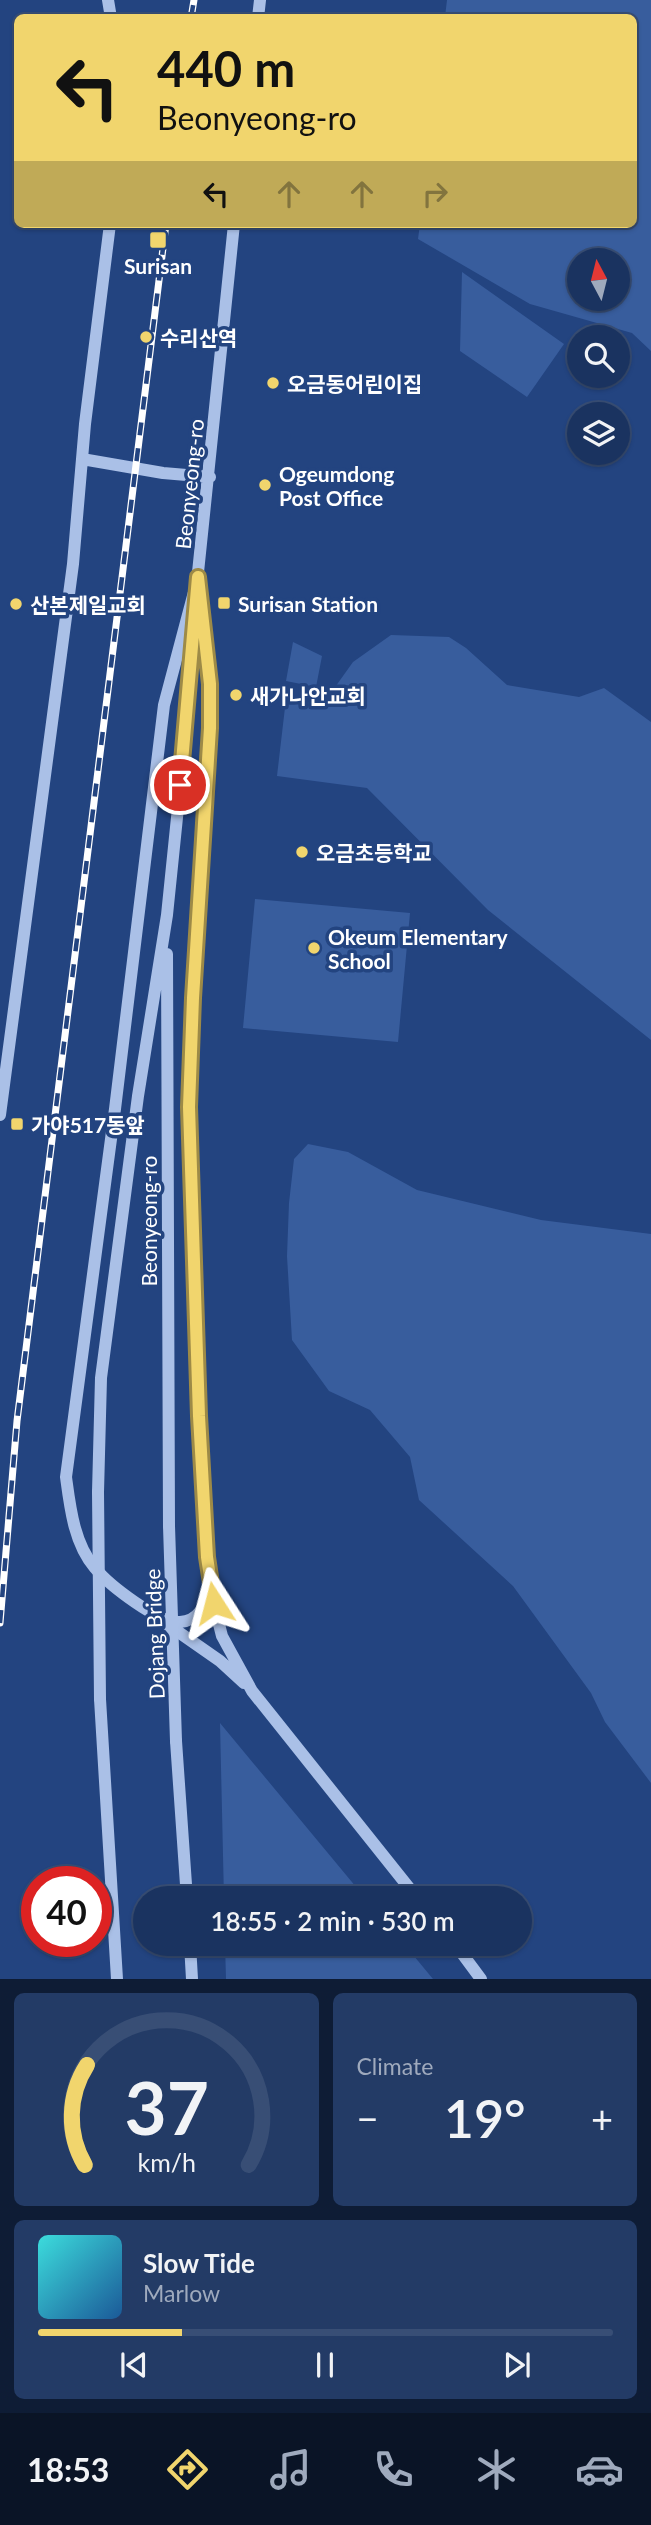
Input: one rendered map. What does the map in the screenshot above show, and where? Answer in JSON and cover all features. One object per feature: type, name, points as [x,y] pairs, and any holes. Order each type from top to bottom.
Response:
[{"type":"street","points":[[0,1115],[73,564],[82,459],[110,228]]},
{"type":"street","name":"Beonyeong-ro","points":[[117,1979],[100,1699],[98,1492],[101,1378],[138,1096],[167,915],[234,228]]},
{"type":"street","points":[[82,459],[163,473],[210,477]]},
{"type":"street","points":[[198,577],[210,684],[210,728],[189,1107],[199,1416],[211,1589],[222,1636],[252,1691]]},
{"type":"street","points":[[198,577],[163,705],[115,1109],[66,1477],[70,1505],[77,1534],[94,1568],[149,1612],[220,1661],[252,1691],[408,1886]]},
{"type":"street","name":"Beonyeong-ro","points":[[167,915],[169,1526]]},
{"type":"street","name":"Dojang Bridge","points":[[169,1526],[176,1741],[186,1886]]},
{"type":"street","points":[[149,1612],[180,1623],[194,1618],[205,1607],[211,1589]]},
{"type":"street","points":[[191,1956],[192,1979]]},
{"type":"street","points":[[464,1956],[481,1979]]},
{"type":"shaded area","points":[[447,0],[651,0],[651,351],[630,332],[630,325],[604,325],[530,304],[418,239],[419,228],[637,228],[637,14],[445,14]]},
{"type":"shaded area","points":[[462,272],[564,344],[527,397],[460,351]]},
{"type":"shaded area","points":[[391,635],[449,637],[466,648],[507,685],[579,697],[604,688],[651,722],[651,1040],[488,910],[367,788],[277,776],[286,699],[323,704],[353,662]]},
{"type":"shaded area","points":[[293,642],[322,656],[316,687],[286,681]]},
{"type":"shaded area","points":[[255,899],[410,913],[398,1042],[243,1028]]},
{"type":"shaded area","points":[[308,1144],[348,1152],[417,1190],[541,1220],[651,1234],[651,1783],[605,1722],[591,1693],[513,1586],[419,1500],[410,1457],[370,1410],[329,1391],[292,1340],[287,1256],[289,1203],[294,1159]]},
{"type":"shaded area","points":[[220,1723],[355,1886],[224,1886]]},
{"type":"shaded area","points":[[225,1956],[414,1956],[433,1979],[226,1979]]},
{"type":"railway","points":[[192,14],[194,0]]},
{"type":"railway","points":[[0,1623],[17,1421],[166,228]]},
{"type":"place","name":"Surisan","points":[[158,240]]},
{"type":"place","name":"수리산역","points":[[146,337]]},
{"type":"place","name":"오금동어린이집","points":[[273,383]]},
{"type":"place","name":"Ogeumdong Post Office","points":[[265,485]]},
{"type":"place","name":"Surisan Station","points":[[224,603]]},
{"type":"place","name":"산본제일교회","points":[[16,604]]},
{"type":"place","name":"새가나안교회","points":[[236,695]]},
{"type":"place","name":"오금초등학교","points":[[302,852]]},
{"type":"place","name":"Okeum Elementary School","points":[[314,948]]},
{"type":"place","name":"가야517동앞","points":[[17,1124]]},
{"type":"route","points":[[180,785],[198,577],[210,684],[210,728],[189,1107],[199,1416],[207,1557],[214,1603]]}]
